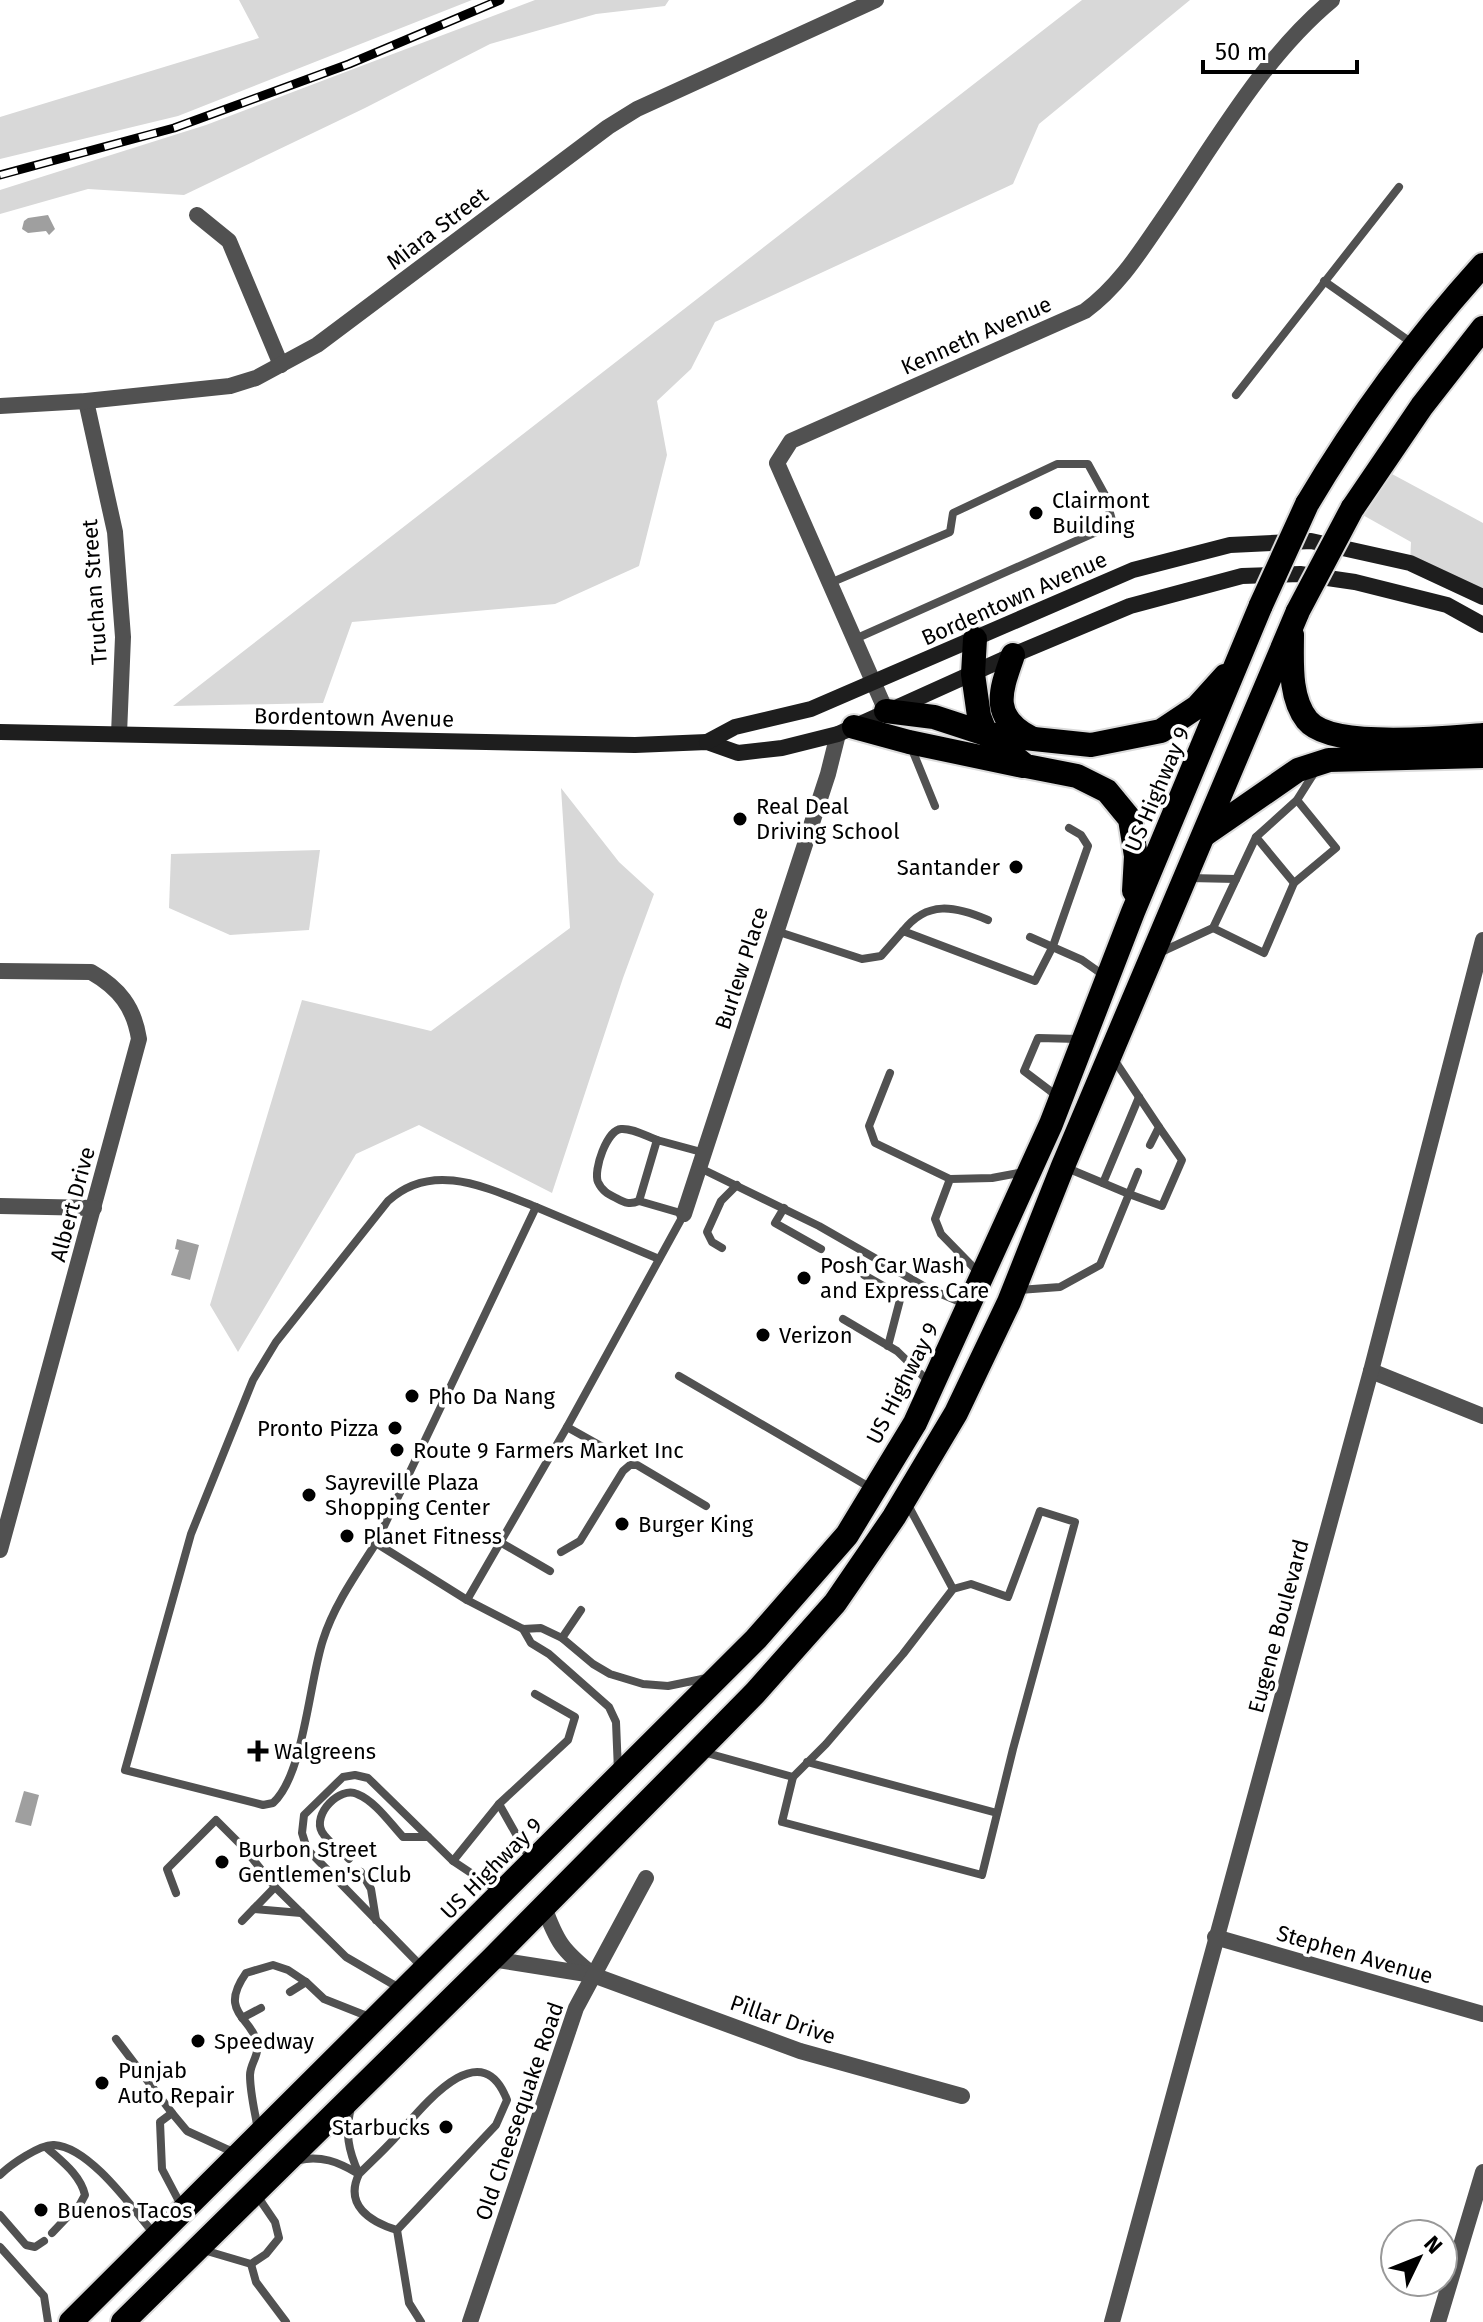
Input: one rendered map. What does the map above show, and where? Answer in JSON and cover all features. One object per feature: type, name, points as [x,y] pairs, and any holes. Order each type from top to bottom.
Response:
[{"type":"highway","name":"US Highway 9","points":[[71,2322],[756,1639],[847,1535],[915,1423],[969,1306],[1061,1099],[1133,912],[1261,605],[1307,504],[1352,431],[1414,344],[1483,265]]},
{"type":"highway","points":[[123,2322],[146,2307],[199,2249],[544,1907],[755,1693],[835,1603],[905,1500],[956,1413],[1014,1290],[1110,1053],[1295,619],[1352,509],[1415,416],[1480,336]]},
{"type":"highway","points":[[1295,619],[1293,677],[1297,702],[1307,720],[1324,733],[1350,738],[1481,739]]},
{"type":"highway","points":[[975,639],[973,674],[979,716],[986,734],[1026,766]]},
{"type":"highway","points":[[1013,655],[1003,683],[1001,705],[1006,720],[1033,740]]},
{"type":"highway","points":[[886,711],[934,717],[986,734],[1091,745],[1161,731],[1197,707],[1240,659]]},
{"type":"highway","points":[[846,730],[1077,776],[1107,791],[1130,819],[1136,856],[1133,912]]},
{"type":"highway","points":[[1202,837],[1288,776],[1320,763],[1481,739]]},
{"type":"street","name":"Miara Street","points":[[0,406],[86,401],[230,386],[256,378],[317,345],[608,127],[637,109],[876,0]]},
{"type":"street","name":"Kenneth Avenue","points":[[886,711],[777,463],[783,450],[791,441],[1085,311],[1102,298],[1136,258],[1278,53],[1332,0]]},
{"type":"street","points":[[197,215],[229,241],[281,365]]},
{"type":"street","name":"Truchan Street","points":[[86,401],[115,532],[123,637],[119,734]]},
{"type":"street","name":"Bordentown Avenue","points":[[707,742],[735,727],[811,709],[1133,570],[1230,545],[1311,541],[1410,563],[1483,597]]},
{"type":"street","name":"Bordentown Avenue","points":[[0,732],[635,745],[707,742],[738,753],[782,748],[846,730],[1130,606],[1242,576],[1300,574],[1355,582],[1447,605],[1483,625]]},
{"type":"street","name":"Burlew Place","points":[[684,1214],[828,774],[846,730]]},
{"type":"street","name":"Eugene Boulevard","points":[[1112,2322],[1371,1371],[1483,940]]},
{"type":"street","name":"Albert Drive","points":[[0,971],[91,972],[115,989],[132,1010],[139,1039],[94,1208],[7,1500],[0,1550]]},
{"type":"street","points":[[0,1206],[94,1208]]},
{"type":"street","points":[[1371,1371],[1483,1416]]},
{"type":"street","name":"Old Cheesequake Road","points":[[470,2322],[576,2008],[646,1878]]},
{"type":"street","name":"Pillar Drive","points":[[544,1907],[556,1939],[568,1955],[593,1975]]},
{"type":"street","name":"Stephen Avenue","points":[[1215,1937],[1483,2014]]},
{"type":"street","name":"Pillar Drive","points":[[492,1959],[593,1975],[800,2051],[962,2096]]},
{"type":"street","points":[[1438,2322],[1483,2172]]},
{"type":"lane","points":[[1236,395],[1399,187]]},
{"type":"lane","points":[[1324,281],[1414,344]]},
{"type":"lane","points":[[830,583],[950,532],[953,513],[1057,464],[1088,464],[1105,495],[1112,520],[1103,529],[854,639]]},
{"type":"lane","points":[[909,742],[935,806]]},
{"type":"lane","points":[[1151,956],[1213,928],[1256,837],[1297,800],[1320,763]]},
{"type":"lane","points":[[1213,928],[1264,953],[1294,883],[1336,848],[1297,800]]},
{"type":"lane","points":[[903,931],[1035,981],[1053,946],[1088,846],[1081,835],[1069,828]]},
{"type":"lane","points":[[1256,837],[1294,883]]},
{"type":"lane","points":[[1185,878],[1236,879]]},
{"type":"lane","points":[[776,931],[862,959],[881,956],[912,919],[924,911],[947,908],[988,920]]},
{"type":"lane","points":[[1030,937],[1082,960],[1107,977]]},
{"type":"lane","points":[[1061,1099],[1024,1071],[1038,1038],[1084,1039]]},
{"type":"lane","points":[[1063,1166],[1162,1206],[1182,1160],[1110,1053]]},
{"type":"lane","points":[[890,1073],[869,1126],[875,1143],[950,1179],[992,1178],[1029,1171]]},
{"type":"lane","points":[[1103,1183],[1139,1097]]},
{"type":"lane","points":[[1150,1145],[1159,1127]]},
{"type":"lane","points":[[467,1600],[684,1214],[639,1201],[626,1203],[603,1191],[596,1169],[611,1133],[624,1129],[702,1160],[737,1185],[927,1288],[969,1306]]},
{"type":"lane","points":[[639,1201],[657,1140]]},
{"type":"lane","points":[[1014,1290],[1060,1287],[1100,1265],[1138,1172]]},
{"type":"lane","points":[[950,1179],[935,1219],[941,1234],[982,1276]]},
{"type":"lane","points":[[536,1207],[376,1543],[351,1582],[322,1641],[288,1784],[282,1795],[273,1803],[263,1805],[125,1770],[191,1534],[253,1380],[276,1342],[388,1201],[407,1187],[427,1180],[473,1182],[536,1207],[659,1259]]},
{"type":"lane","points":[[722,1248],[712,1242],[707,1232],[721,1201],[737,1185]]},
{"type":"lane","points":[[784,1208],[775,1223],[821,1249]]},
{"type":"lane","points":[[864,1275],[901,1296],[888,1346]]},
{"type":"lane","points":[[843,1319],[888,1346],[932,1385]]},
{"type":"lane","points":[[679,1376],[875,1491]]},
{"type":"lane","points":[[567,1427],[617,1455]]},
{"type":"lane","points":[[561,1552],[580,1541],[623,1471],[630,1465],[637,1465],[706,1506]]},
{"type":"lane","points":[[905,1500],[953,1589]]},
{"type":"lane","points":[[1040,1511],[1075,1522],[982,1875],[782,1822],[793,1777],[903,1654],[953,1589],[971,1584],[1008,1597],[1040,1511]]},
{"type":"lane","points":[[500,1542],[550,1571]]},
{"type":"lane","points":[[376,1543],[467,1600],[523,1629],[541,1628],[562,1638],[610,1674],[634,1682],[668,1686],[716,1676]]},
{"type":"lane","points":[[562,1638],[581,1610]]},
{"type":"lane","points":[[523,1629],[531,1643],[549,1654],[609,1707],[616,1722],[618,1777]]},
{"type":"lane","points":[[453,1861],[499,1804],[568,1740],[575,1717],[535,1694]]},
{"type":"lane","points":[[698,1751],[793,1777]]},
{"type":"lane","points":[[807,1762],[997,1813]]},
{"type":"lane","points":[[426,1971],[307,1849],[302,1833],[304,1815],[343,1777],[355,1775],[368,1778],[453,1861],[502,1894]]},
{"type":"lane","points":[[349,1859],[321,1831],[320,1818],[324,1810],[342,1794],[354,1792],[366,1799],[403,1837],[428,1837]]},
{"type":"lane","points":[[499,1804],[532,1863]]},
{"type":"lane","points":[[176,1893],[167,1869],[216,1820],[244,1848],[275,1887],[346,1957],[405,1992]]},
{"type":"lane","points":[[361,1872],[371,1889],[377,1920]]},
{"type":"lane","points":[[242,1921],[275,1887]]},
{"type":"lane","points":[[254,1909],[302,1913]]},
{"type":"lane","points":[[259,2136],[250,2072],[257,2050],[254,2037],[234,2004],[236,1987],[246,1973],[273,1965],[288,1970],[324,1999],[377,2019]]},
{"type":"lane","points":[[290,1992],[306,1982]]},
{"type":"lane","points":[[242,2018],[261,2008]]},
{"type":"lane","points":[[116,2039],[187,2131],[239,2155]]},
{"type":"lane","points":[[463,2073],[484,2073],[500,2083],[507,2100],[496,2125],[397,2230],[375,2224],[355,2201],[353,2187],[359,2174],[442,2087],[463,2073]]},
{"type":"lane","points":[[354,2096],[346,2131],[349,2152],[359,2174]]},
{"type":"lane","points":[[172,2113],[160,2122],[162,2169],[183,2209]]},
{"type":"lane","points":[[0,2175],[17,2161],[46,2147],[54,2145],[70,2150],[99,2168],[156,2236]]},
{"type":"lane","points":[[46,2147],[82,2186],[85,2195],[79,2206]]},
{"type":"lane","points":[[286,2163],[315,2157],[341,2164],[359,2174]]},
{"type":"lane","points":[[199,2249],[251,2264],[266,2254],[279,2238],[275,2222],[255,2193]]},
{"type":"lane","points":[[52,2233],[71,2213]]},
{"type":"lane","points":[[0,2215],[26,2245],[35,2247],[44,2241]]},
{"type":"lane","points":[[397,2230],[409,2303],[421,2322]]},
{"type":"lane","points":[[0,2247],[44,2296],[48,2322]]},
{"type":"lane","points":[[251,2264],[256,2282],[286,2322]]},
{"type":"shaded area","points":[[239,0],[472,0],[178,116],[0,159],[0,117],[259,38]]},
{"type":"shaded area","points":[[535,0],[669,0],[665,6],[596,14],[490,44],[184,195],[88,189],[0,214],[0,190],[206,125]]},
{"type":"shaded area","points":[[1082,0],[1190,0],[1039,124],[1013,184],[715,322],[691,369],[657,401],[667,455],[639,566],[555,604],[352,622],[323,703],[173,706]]},
{"type":"shaded area","points":[[48,215],[55,229],[49,235],[46,231],[28,233],[22,229],[28,218]]},
{"type":"shaded area","points":[[1379,467],[1483,523],[1483,597],[1410,563],[1411,542],[1352,509]]},
{"type":"shaded area","points":[[561,788],[619,862],[654,894],[552,1193],[419,1125],[356,1154],[238,1352],[210,1305],[302,1000],[431,1031],[570,928]]},
{"type":"shaded area","points":[[320,850],[309,930],[230,935],[169,908],[171,854]]},
{"type":"shaded area","points":[[177,1239],[199,1245],[190,1280],[171,1275],[179,1250],[175,1249]]},
{"type":"shaded area","points":[[24,1791],[39,1795],[31,1826],[15,1822]]},
{"type":"railway","points":[[0,175],[174,128],[349,64],[500,0]]},
{"type":"place","name":"Clairmont Building","points":[[1036,513]]},
{"type":"place","name":"Real Deal Driving School","points":[[740,819]]},
{"type":"place","name":"Santander","points":[[1016,867]]},
{"type":"place","name":"Posh Car Wash and Express Care","points":[[804,1278]]},
{"type":"place","name":"Verizon","points":[[763,1335]]},
{"type":"place","name":"Pho Da Nang","points":[[412,1396]]},
{"type":"place","name":"Pronto Pizza","points":[[395,1428]]},
{"type":"place","name":"Route 9 Farmers Market Inc","points":[[397,1450]]},
{"type":"place","name":"Sayreville Plaza Shopping Center","points":[[309,1495]]},
{"type":"place","name":"Burger King","points":[[622,1524]]},
{"type":"place","name":"Planet Fitness","points":[[347,1536]]},
{"type":"place","name":"Walgreens","points":[[258,1751]]},
{"type":"place","name":"Burbon Street Gentlemen's Club","points":[[222,1862]]},
{"type":"place","name":"Speedway","points":[[198,2041]]},
{"type":"place","name":"Punjab Auto Repair","points":[[102,2083]]},
{"type":"place","name":"Starbucks","points":[[446,2127]]},
{"type":"place","name":"Buenos Tacos","points":[[41,2210]]}]
